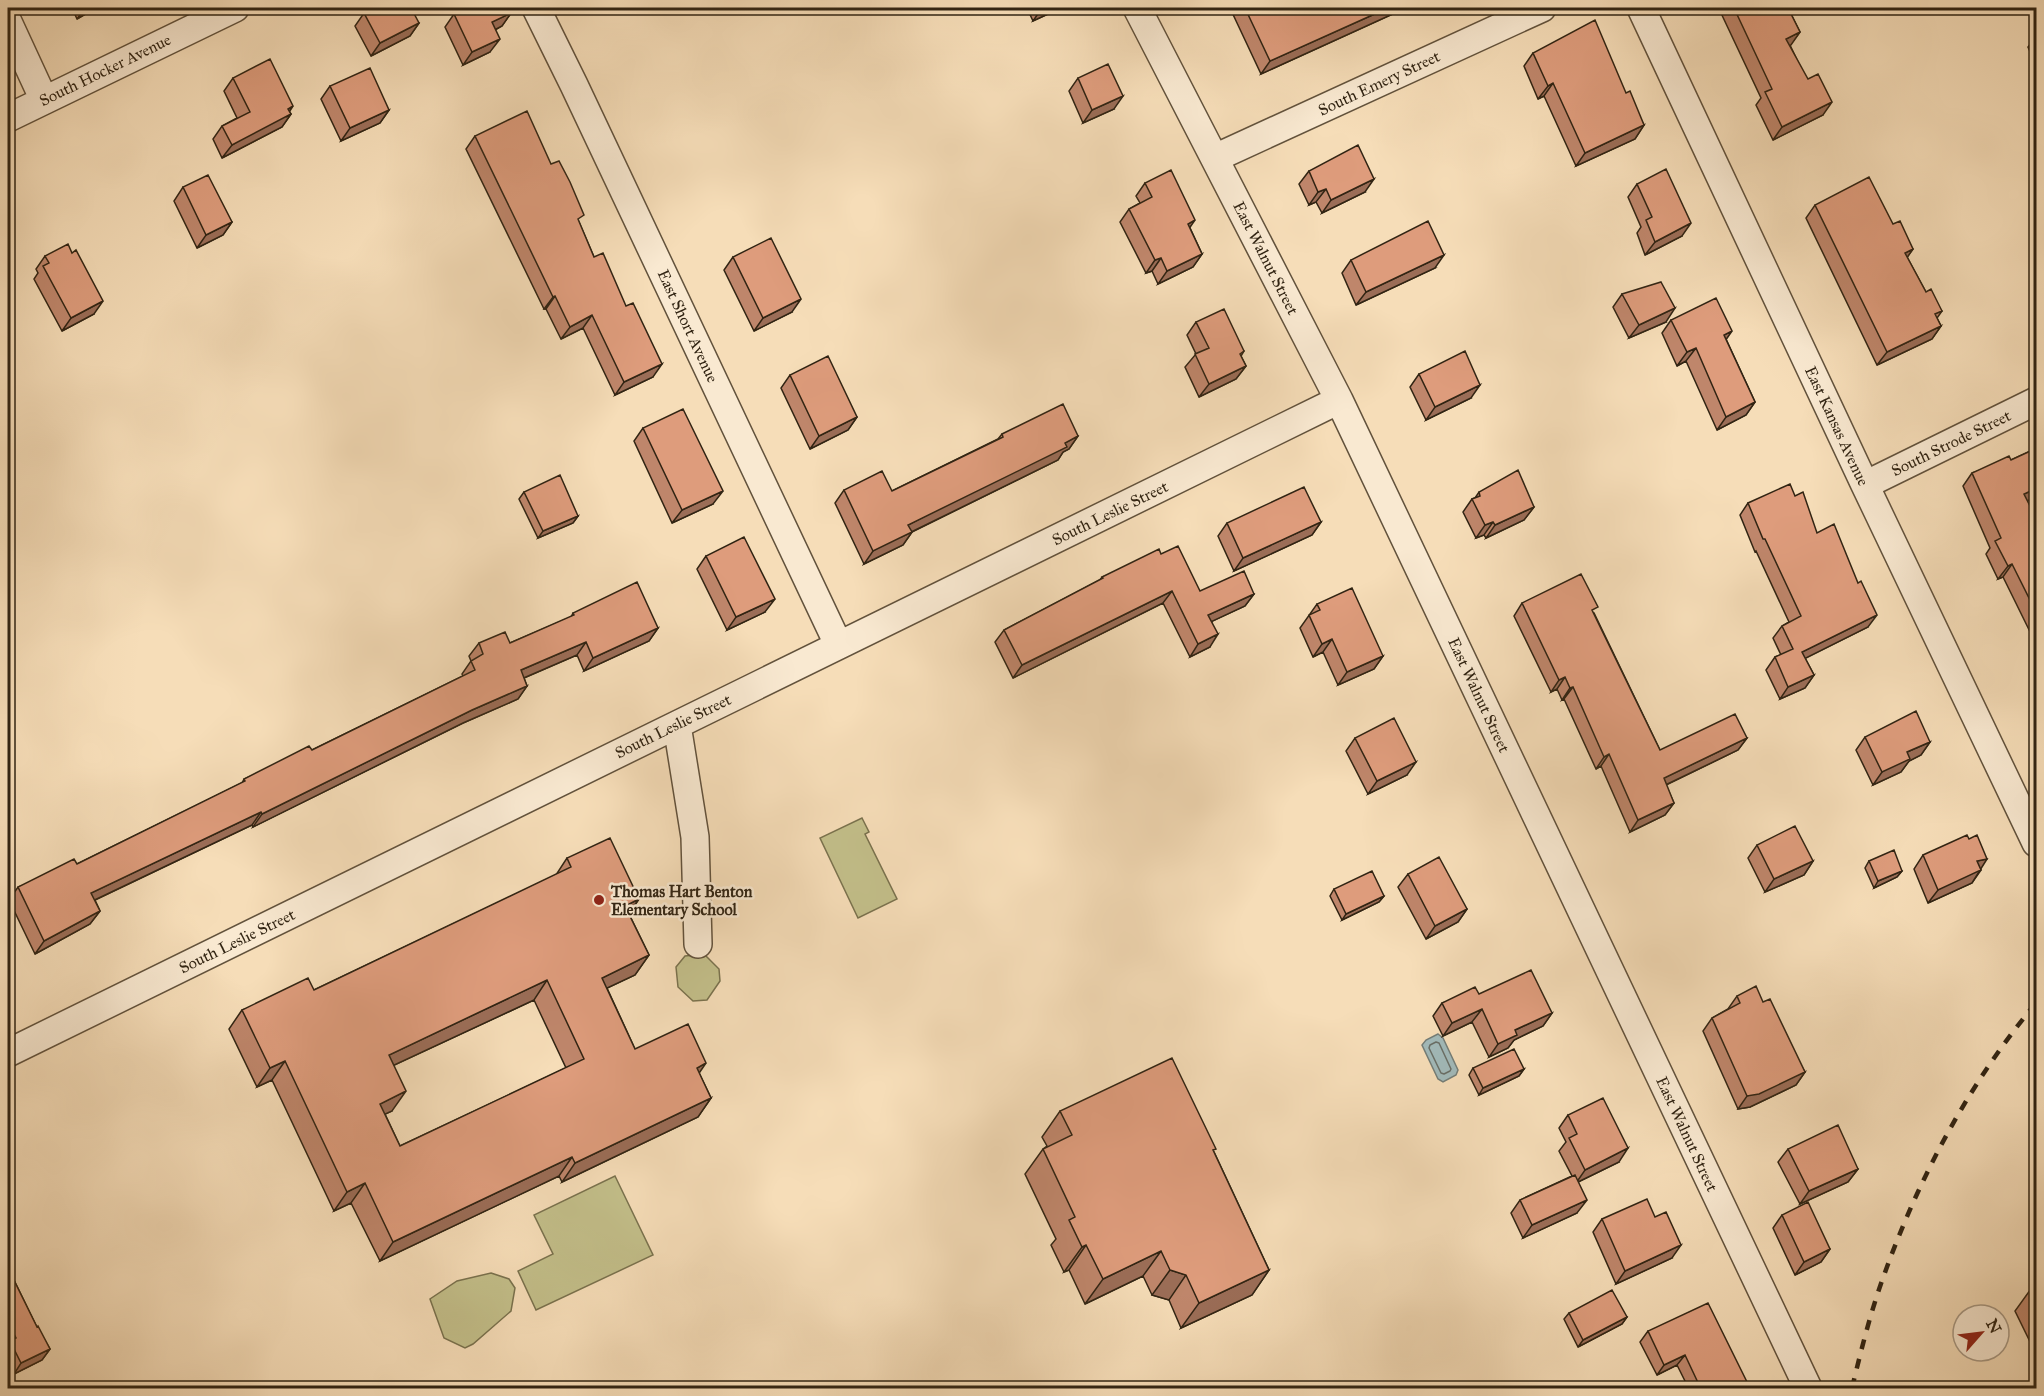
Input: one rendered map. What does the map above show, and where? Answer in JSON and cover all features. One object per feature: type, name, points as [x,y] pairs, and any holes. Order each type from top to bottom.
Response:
[{"type":"street","name":"South Hocker Avenue","points":[[8,118],[235,8]]},
{"type":"street","name":"East Short Avenue","points":[[536,8],[838,644]]},
{"type":"street","name":"East Walnut Street","points":[[1137,8],[1339,400],[1808,1389]]},
{"type":"street","name":"South Emery Street","points":[[1215,158],[1542,8]]},
{"type":"street","name":"East Kansas Avenue","points":[[1641,8],[1865,485],[2037,843]]},
{"type":"street","points":[[8,22],[44,100]]},
{"type":"street","name":"South Leslie Street","points":[[8,1053],[1339,400]]},
{"type":"street","name":"South Strode Street","points":[[1865,485],[2037,400]]},
{"type":"street","points":[[677,725],[695,837],[698,945]]},
{"type":"shaded area","points":[[862,818],[869,832],[865,834],[897,899],[858,918],[820,838]]},
{"type":"shaded area","points":[[704,954],[719,969],[720,981],[707,1000],[693,1001],[678,987],[676,967],[685,956]]},
{"type":"shaded area","points":[[615,1176],[653,1255],[536,1310],[518,1271],[553,1254],[534,1215]]},
{"type":"shaded area","points":[[491,1273],[509,1279],[515,1288],[511,1311],[473,1344],[465,1348],[444,1338],[430,1299],[457,1281]]},
{"type":"water","points":[[1438,1034],[1443,1038],[1458,1070],[1456,1075],[1443,1082],[1438,1079],[1422,1045],[1426,1040]]},
{"type":"building","points":[[375,8],[411,8],[419,23],[380,43],[364,13]]},
{"type":"building","points":[[467,8],[509,8],[511,13],[492,22],[500,39],[472,52],[454,14]]},
{"type":"building","points":[[1245,8],[1388,8],[1270,61]]},
{"type":"building","points":[[1734,8],[1788,8],[1800,32],[1786,39],[1808,79],[1818,74],[1832,102],[1782,127],[1765,92],[1772,89]]},
{"type":"building","points":[[1595,20],[1626,93],[1630,91],[1644,125],[1585,153],[1553,83],[1548,86],[1533,53]]},
{"type":"building","points":[[270,59],[293,106],[288,109],[291,114],[232,145],[222,126],[250,112],[233,78]]},
{"type":"building","points":[[1108,64],[1123,96],[1092,110],[1078,78]]},
{"type":"building","points":[[370,68],[389,110],[350,128],[330,86]]},
{"type":"building","points":[[527,111],[551,164],[559,161],[570,182],[584,215],[578,219],[594,257],[603,253],[626,306],[633,303],[662,364],[624,382],[592,315],[570,327],[555,296],[553,297],[475,136]]},
{"type":"building","points":[[1358,145],[1374,179],[1331,200],[1326,189],[1318,192],[1309,171]]},
{"type":"building","points":[[1666,169],[1691,223],[1655,242],[1646,220],[1652,217],[1637,184]]},
{"type":"building","points":[[1171,170],[1195,220],[1188,224],[1202,254],[1167,271],[1161,258],[1155,260],[1129,209],[1152,197],[1145,183]]},
{"type":"building","points":[[208,175],[232,222],[206,235],[183,187]]},
{"type":"building","points":[[1869,177],[1893,224],[1900,221],[1913,249],[1905,253],[1926,292],[1931,289],[1942,311],[1935,314],[1941,326],[1887,352],[1815,205]]},
{"type":"building","points":[[1428,221],[1444,255],[1366,292],[1351,260]]},
{"type":"building","points":[[771,238],[801,299],[763,318],[733,257]]},
{"type":"building","points":[[68,244],[72,253],[76,250],[103,301],[71,318],[43,266],[49,263],[45,256]]},
{"type":"building","points":[[1661,282],[1675,308],[1639,325],[1622,294]]},
{"type":"building","points":[[1716,298],[1732,331],[1724,335],[1755,402],[1726,417],[1696,348],[1687,352],[1671,320]]},
{"type":"building","points":[[1224,309],[1244,351],[1240,354],[1246,366],[1209,384],[1195,354],[1209,348],[1196,322]]},
{"type":"building","points":[[1465,351],[1480,385],[1435,407],[1419,374]]},
{"type":"building","points":[[828,356],[857,417],[819,436],[790,375]]},
{"type":"building","points":[[1063,404],[1078,436],[1065,443],[1067,447],[908,525],[912,532],[873,551],[844,490],[882,471],[892,491],[1003,437],[1002,434]]},
{"type":"building","points":[[683,409],[723,491],[682,510],[643,428]]},
{"type":"building","points":[[2037,448],[2037,488],[2024,494],[2037,520],[2037,614],[2012,564],[2008,566],[1995,541],[2001,538],[1972,473],[2009,456],[2011,460]]},
{"type":"building","points":[[1518,470],[1534,507],[1495,525],[1493,522],[1485,525],[1472,499],[1480,496],[1479,492]]},
{"type":"building","points":[[560,475],[578,516],[543,531],[524,492]]},
{"type":"building","points":[[1790,484],[1795,496],[1803,492],[1817,533],[1834,524],[1858,583],[1861,581],[1877,615],[1802,652],[1814,675],[1788,687],[1775,657],[1793,649],[1782,626],[1801,616],[1748,503]]},
{"type":"building","points":[[1304,487],[1321,522],[1243,558],[1227,523]]},
{"type":"building","points":[[744,537],[775,599],[736,617],[706,556]]},
{"type":"building","points":[[1178,546],[1200,591],[1244,571],[1254,594],[1208,615],[1218,634],[1198,644],[1172,591],[1022,665],[1004,630],[1159,549],[1161,554]]},
{"type":"building","points":[[1581,574],[1598,607],[1592,610],[1660,750],[1735,714],[1747,738],[1664,778],[1674,803],[1638,820],[1609,754],[1604,757],[1573,687],[1570,688],[1565,677],[1559,680],[1522,603]]},
{"type":"building","points":[[637,582],[658,628],[593,658],[586,642],[521,670],[527,686],[472,710],[262,814],[261,812],[91,893],[100,911],[44,941],[18,887],[74,859],[77,864],[245,781],[244,779],[309,746],[312,750],[475,670],[471,661],[483,654],[479,643],[505,632],[510,643],[574,615],[573,613]]},
{"type":"building","points":[[1352,588],[1383,656],[1347,672],[1332,639],[1322,644],[1309,615],[1320,610],[1317,604]]},
{"type":"building","points":[[1916,711],[1930,742],[1907,752],[1910,759],[1882,772],[1865,737]]},
{"type":"building","points":[[1394,718],[1416,762],[1377,781],[1355,738]]},
{"type":"building","points":[[1795,826],[1813,861],[1774,879],[1757,845]]},
{"type":"building","points":[[1967,835],[1969,839],[1977,835],[1987,859],[1977,861],[1981,870],[1938,890],[1923,855]]},
{"type":"building","points":[[610,838],[639,899],[625,906],[649,955],[602,978],[635,1049],[688,1024],[706,1063],[697,1068],[711,1098],[575,1163],[572,1157],[393,1242],[365,1183],[347,1192],[285,1061],[270,1068],[242,1010],[308,978],[314,990],[571,867],[567,858]],"holes":[[[547,980],[584,1059],[400,1146],[380,1104],[406,1091],[389,1055]]]},
{"type":"building","points":[[1894,850],[1902,871],[1878,881],[1869,861]]},
{"type":"building","points":[[1439,857],[1467,909],[1435,926],[1408,874]]},
{"type":"building","points":[[1372,871],[1384,896],[1346,914],[1334,889]]},
{"type":"building","points":[[1531,970],[1552,1013],[1515,1030],[1517,1035],[1498,1044],[1482,1009],[1452,1023],[1442,1003],[1475,987],[1479,994]]},
{"type":"building","points":[[1756,986],[1763,1002],[1770,999],[1805,1072],[1759,1094],[1747,1096],[1712,1018],[1740,1003],[1737,996]]},
{"type":"building","points":[[1514,1049],[1524,1069],[1483,1088],[1473,1068]]},
{"type":"building","points":[[1172,1058],[1216,1149],[1213,1150],[1269,1270],[1199,1303],[1186,1275],[1170,1270],[1161,1251],[1103,1279],[1086,1245],[1082,1247],[1069,1220],[1075,1217],[1043,1149],[1072,1135],[1060,1111]]},
{"type":"building","points":[[1603,1098],[1628,1148],[1585,1170],[1569,1138],[1577,1134],[1568,1115]]},
{"type":"building","points":[[1838,1125],[1858,1169],[1809,1191],[1788,1149]]},
{"type":"building","points":[[1575,1175],[1587,1200],[1532,1225],[1520,1200]]},
{"type":"building","points":[[1647,1199],[1655,1217],[1666,1212],[1681,1245],[1625,1271],[1602,1219]]},
{"type":"building","points":[[1808,1202],[1830,1249],[1804,1262],[1782,1215]]},
{"type":"building","points":[[8,1268],[50,1349],[21,1363],[10,1341],[16,1338],[8,1322]]},
{"type":"building","points":[[1612,1290],[1627,1317],[1583,1340],[1569,1313]]},
{"type":"building","points":[[1708,1303],[1749,1386],[1744,1389],[1701,1389],[1685,1355],[1664,1365],[1648,1331]]},
{"type":"railway","points":[[1852,1388],[1883,1278],[1929,1169],[1967,1099],[2036,1003]]},
{"type":"place","name":"Thomas Hart Benton Elementary School","points":[[599,900]]}]
